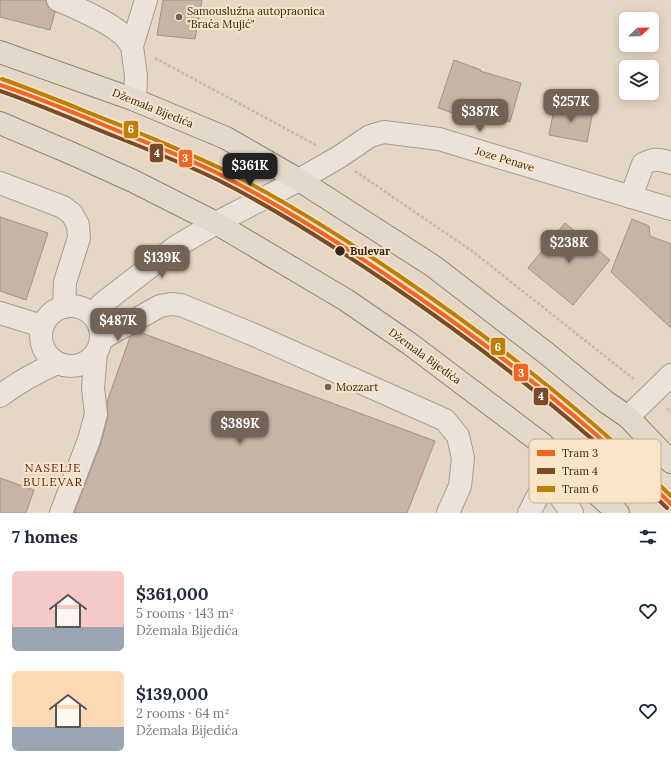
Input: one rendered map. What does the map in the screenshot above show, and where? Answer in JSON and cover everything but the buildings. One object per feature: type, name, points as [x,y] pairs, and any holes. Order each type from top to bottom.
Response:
[{"type":"main road","name":"Džemala Bijedića","points":[[0,52],[135,100],[226,138],[299,180],[433,266],[540,348],[606,402],[628,417],[649,439]]},
{"type":"main road","name":"Džemala Bijedića","points":[[0,123],[134,181],[216,223],[346,300],[410,344],[536,439]]},
{"type":"main road","name":"Džemala Bijedića","points":[[661,452],[671,462]]},
{"type":"main road","name":"Džemala Bijedića","points":[[607,503],[618,513]]},
{"type":"street","points":[[135,100],[136,76],[132,46],[146,0]]},
{"type":"street","points":[[69,2],[111,26],[122,34],[132,46]]},
{"type":"street","name":"Joze Penave","points":[[299,180],[339,157],[370,136],[384,132],[439,138],[671,210]]},
{"type":"street","points":[[631,197],[643,164],[651,159],[659,159],[671,163]]},
{"type":"street","points":[[92,314],[103,303],[177,246],[216,223],[299,180]]},
{"type":"street","points":[[0,183],[63,207],[72,214],[78,225],[79,238],[65,282],[64,307]]},
{"type":"street","points":[[4,393],[42,370],[64,365],[80,365],[89,360],[98,346],[160,306],[170,304],[181,305],[259,337],[445,420],[458,436],[463,458],[460,486],[448,513]]},
{"type":"street","points":[[4,393],[32,358],[51,314],[57,309],[64,307],[79,307],[92,314],[100,330],[93,388],[96,414],[89,440],[61,513]]},
{"type":"street","points":[[0,313],[42,333]]},
{"type":"street","points":[[42,333],[46,353],[81,375],[93,388]]},
{"type":"street","points":[[628,417],[671,375]]},
{"type":"street","points":[[529,513],[534,503]]},
{"type":"street","points":[[565,503],[572,513]]},
{"type":"path","points":[[132,46],[339,157],[359,174],[472,251],[653,394],[671,412]]},
{"type":"tram line","name":"6","points":[[2,79],[125,127],[212,164],[291,206],[377,261],[470,326],[539,379],[610,439]]},
{"type":"tram line","name":"3","points":[[0,85],[62,108],[173,153],[223,176],[272,203],[367,262],[448,318],[547,393],[601,439]]},
{"type":"tram line","name":"4","points":[[0,91],[156,153],[218,180],[262,204],[349,257],[428,310],[534,390],[591,439]]},
{"type":"tram line","name":"6","points":[[661,486],[671,496]]},
{"type":"tram line","name":"3","points":[[661,494],[671,504]]},
{"type":"tram line","name":"4","points":[[661,502],[667,508]]},
{"type":"place","name":"Samouslužna autopraonica \"Braća Mujić\"","points":[[179,17]]},
{"type":"place","name":"Bulevar","points":[[340,251]]},
{"type":"place","name":"Mozzart","points":[[328,387]]},
{"type":"district","name":"NASELJE BULEVAR","points":[[53,475]]}]
